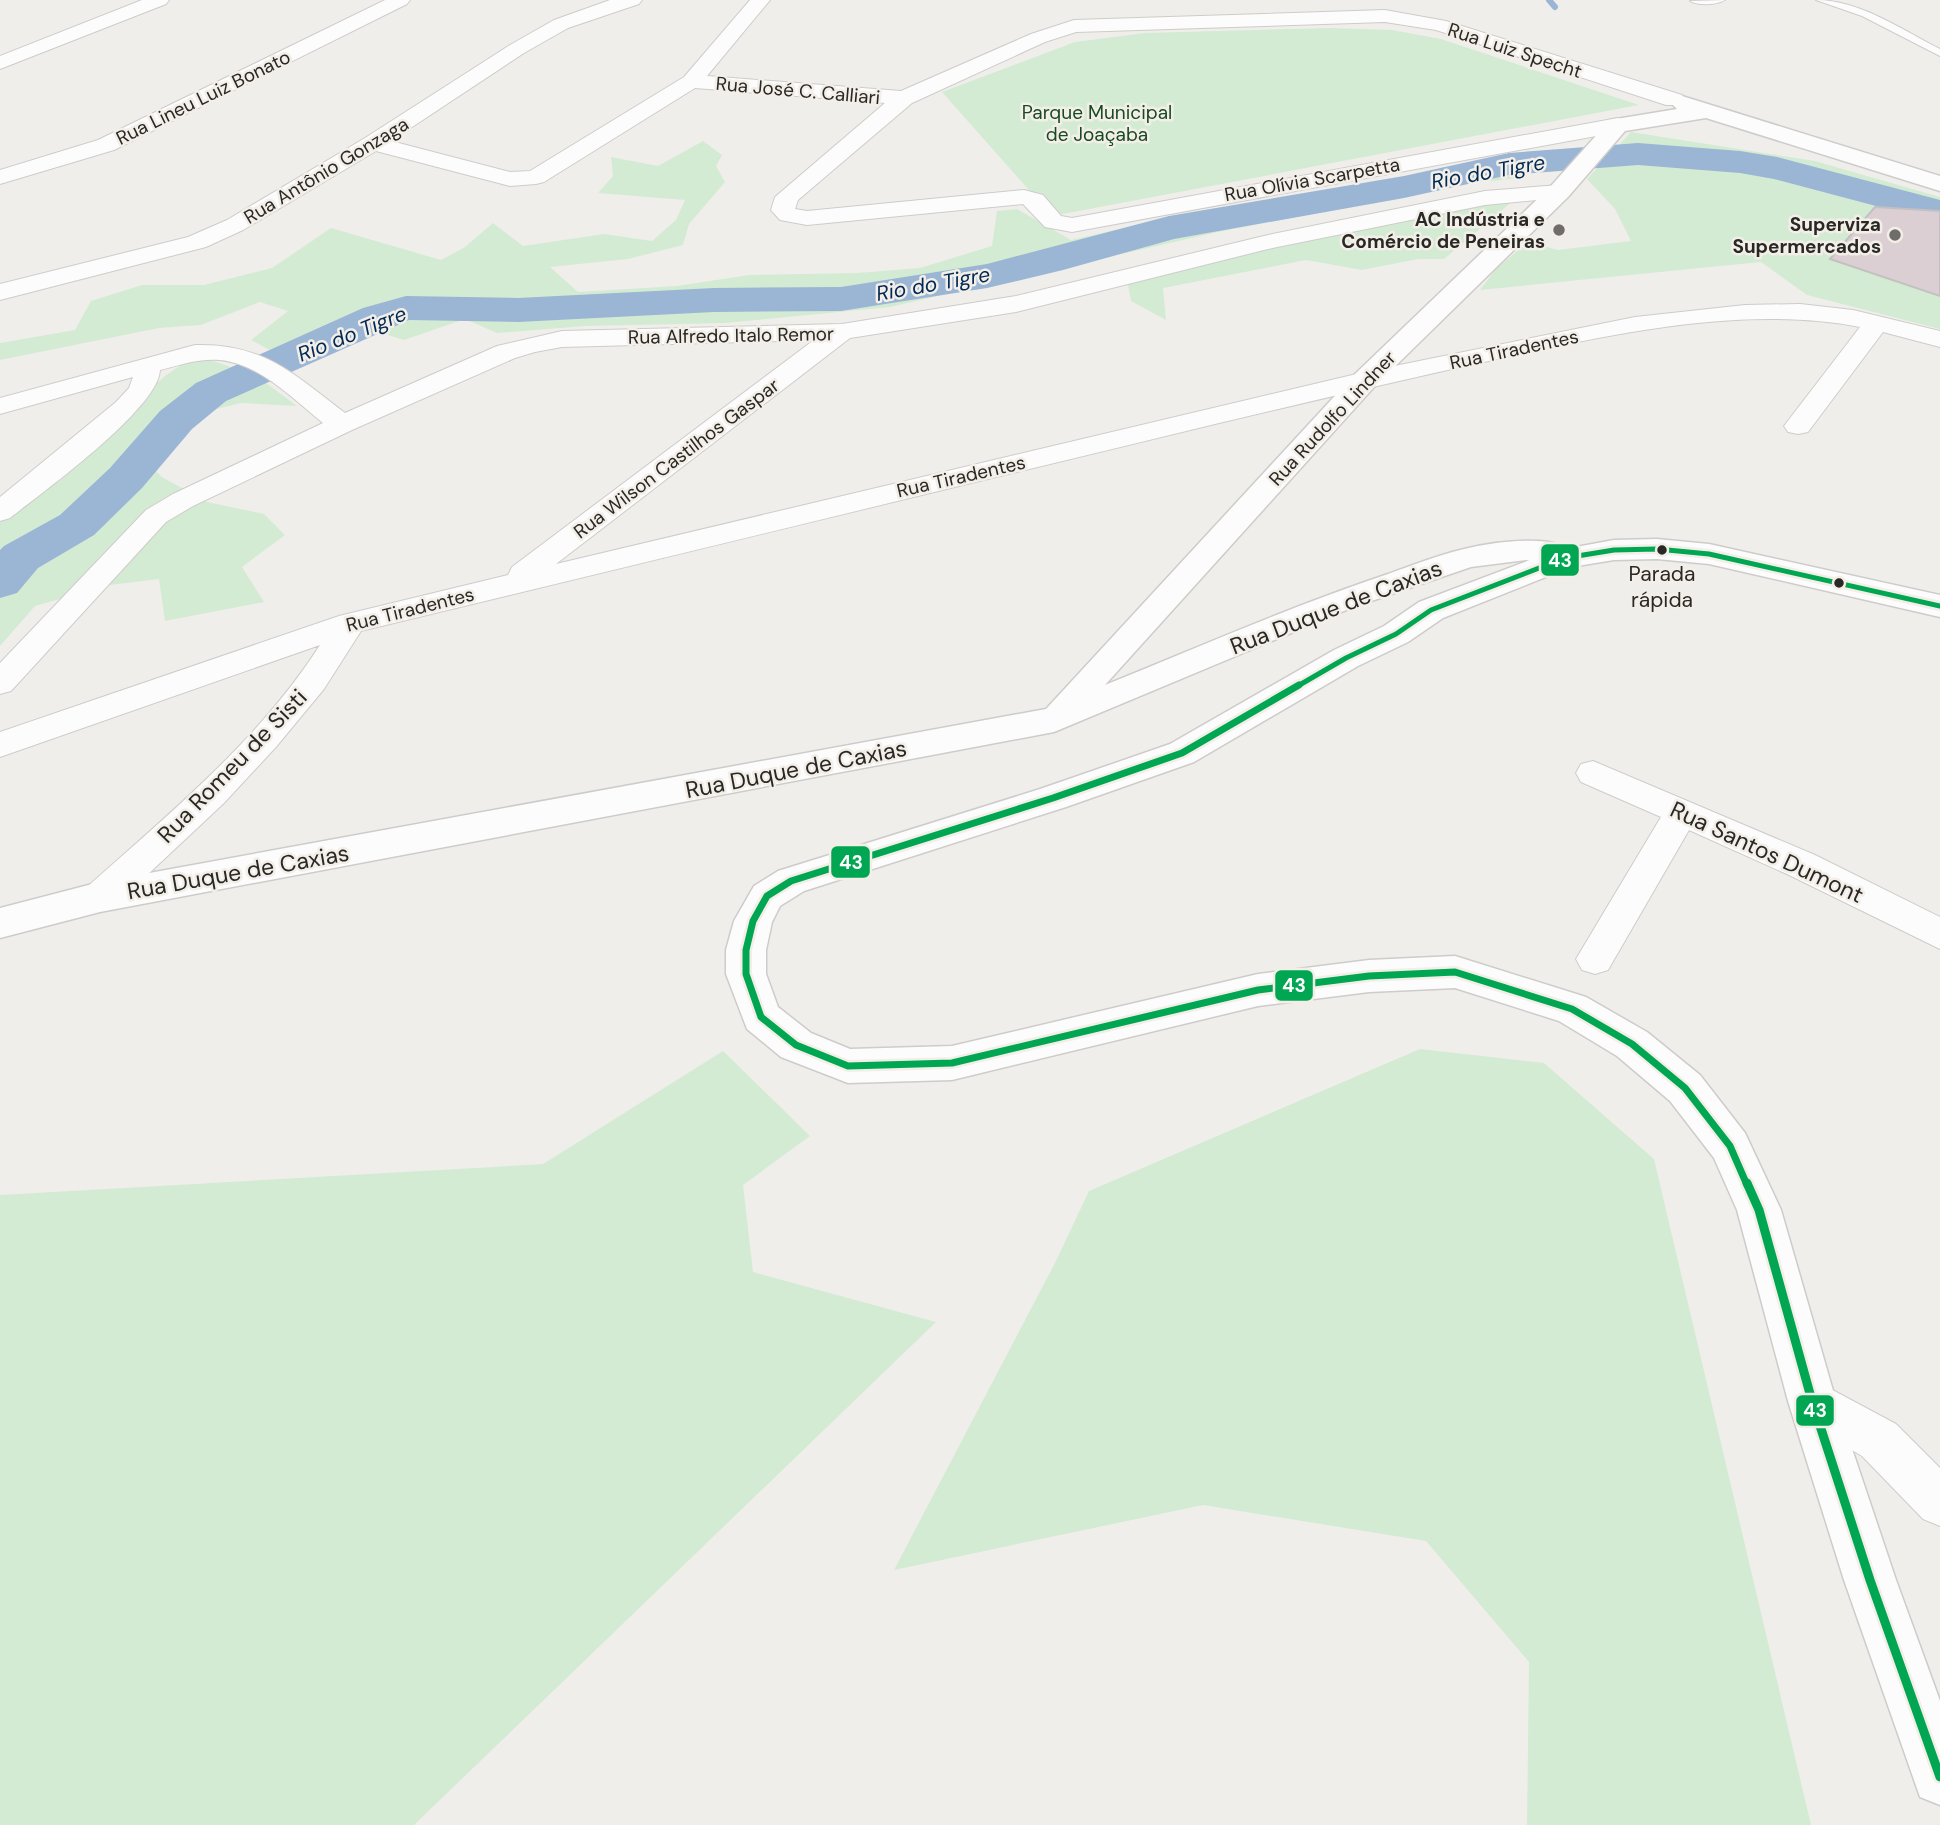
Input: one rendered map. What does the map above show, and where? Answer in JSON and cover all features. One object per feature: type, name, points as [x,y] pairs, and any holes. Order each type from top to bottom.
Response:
[{"type":"street","points":[[0,63],[159,0]]},
{"type":"street","name":"Rua Antônio Gonzaga","points":[[0,292],[197,242],[235,225],[373,143],[561,24],[632,0]]},
{"type":"street","points":[[373,143],[510,179],[524,179],[547,172],[691,81],[760,0]]},
{"type":"street","points":[[1074,0],[1074,26]]},
{"type":"street","points":[[1223,20],[1230,0]]},
{"type":"street","name":"Rua Lineu Luiz Bonato","points":[[0,177],[106,145],[400,1]]},
{"type":"street","name":"Rua Luiz Specht","points":[[904,98],[1038,38],[1074,26],[1385,16],[1439,25],[1940,184]]},
{"type":"street","name":"Rua José C. Calliari","points":[[691,81],[904,98]]},
{"type":"street","name":"Rua Olívia Scarpetta","points":[[904,98],[787,197],[783,210],[788,215],[807,218],[1024,197],[1035,200],[1053,222],[1072,225],[1373,167],[1621,129],[1707,111]]},
{"type":"street","name":"Rua Olívia Scarpetta","points":[[1621,129],[1674,100]]},
{"type":"street","name":"Rua Rudolfo Lindner","points":[[1054,720],[1365,380],[1621,129]]},
{"type":"street","name":"Rua Alfredo Italo Remor","points":[[0,683],[156,516],[183,500],[342,424],[506,352],[562,339],[842,332],[1016,304],[1268,242],[1485,198],[1565,185]]},
{"type":"street","name":"Rua Tiradentes","points":[[0,745],[350,622],[1365,380],[1598,332],[1711,315],[1802,312],[1877,323],[1940,339]]},
{"type":"street","points":[[1798,426],[1877,323]]},
{"type":"street","name":"Rua Wilson Castilhos Gaspar","points":[[511,583],[842,332]]},
{"type":"street","points":[[0,406],[146,365],[195,354],[224,352],[272,369],[342,424]]},
{"type":"street","points":[[0,512],[126,408],[143,388],[148,375],[146,365]]},
{"type":"street","name":"Rua Duque de Caxias","points":[[0,923],[100,897],[1054,720],[1340,601],[1468,558],[1489,557],[1587,570],[1656,560],[1763,566],[1940,606]]},
{"type":"street","points":[[1556,568],[1438,623],[1396,634],[1346,658],[1182,753],[1053,798],[791,881],[767,896],[753,920],[746,950],[746,974],[761,1017],[796,1045],[848,1066],[952,1063],[1258,990],[1369,976],[1455,972],[1572,1009],[1632,1044],[1685,1088],[1730,1146],[1759,1210],[1812,1401],[1940,1777]]},
{"type":"street","name":"Rua Romeu de Sisti","points":[[100,897],[163,840],[253,750],[313,681],[350,622]]},
{"type":"street","name":"Rua Santos Dumont","points":[[1593,773],[1802,865],[1940,934]]},
{"type":"street","points":[[1595,959],[1681,813]]},
{"type":"street","points":[[1812,1401],[1879,1440],[1940,1502]]},
{"type":"lane","points":[[1695,1],[1720,0]]},
{"type":"lane","points":[[1821,0],[1865,14],[1940,53]]},
{"type":"green space","name":"Parque Municipal de Joaçaba","points":[[1330,28],[1392,30],[1441,39],[1639,105],[1052,216],[942,92],[1075,42],[1145,33]]},
{"type":"green space","points":[[1631,132],[1815,161],[1940,197],[1940,211],[1875,207],[1830,258],[1940,296],[1940,329],[1807,295],[1761,262],[1480,290],[1496,269],[1528,242],[1558,250],[1631,241],[1615,209],[1587,179]]},
{"type":"green space","points":[[703,141],[722,155],[716,166],[725,182],[689,224],[683,245],[628,259],[550,267],[578,292],[677,286],[749,275],[857,273],[920,268],[992,246],[997,211],[1017,209],[1071,240],[1186,214],[1536,156],[1526,177],[1466,184],[1218,232],[890,307],[726,323],[585,326],[497,333],[465,319],[404,340],[371,330],[292,362],[251,340],[288,311],[260,302],[201,325],[159,328],[0,360],[0,343],[75,330],[91,301],[142,285],[204,285],[272,268],[331,228],[441,260],[465,247],[493,223],[523,246],[604,234],[652,241],[676,220],[685,200],[598,193],[613,176],[611,157],[658,166]]},
{"type":"green space","points":[[1519,196],[1444,259],[1418,259],[1362,270],[1306,260],[1163,288],[1166,320],[1131,301],[1127,280],[1305,236]]},
{"type":"green space","points":[[205,358],[258,377],[297,406],[241,403],[200,413],[146,462],[162,477],[207,502],[264,514],[285,535],[242,567],[264,602],[165,621],[159,579],[110,585],[35,606],[0,646],[0,516],[165,376],[185,362]]},
{"type":"green space","points":[[1420,1049],[1544,1063],[1654,1159],[1811,1825],[1527,1825],[1529,1662],[1426,1541],[1203,1505],[894,1570],[1055,1263],[1089,1191]]},
{"type":"green space","points":[[723,1051],[810,1136],[743,1185],[753,1272],[936,1322],[414,1825],[0,1825],[0,1195],[543,1164]]},
{"type":"building","name":"Superviza Supermercados","points":[[1875,207],[1940,211],[1940,296],[1830,259]]},
{"type":"waterway","points":[[1549,0],[1555,7]]},
{"type":"waterway","name":"Rio do Tigre","points":[[0,582],[21,557],[77,525],[126,478],[176,420],[211,392],[378,317],[406,308],[518,310],[714,300],[841,299],[987,276],[1049,262],[1169,228],[1404,187],[1509,164],[1638,154],[1740,162],[1777,168],[1940,212]]},
{"type":"transit line","name":"43","points":[[1940,606],[1709,554],[1657,549],[1614,550],[1565,558],[1431,610],[1396,634],[1346,658],[1182,753],[1053,798],[791,881],[767,896],[753,921],[746,950],[746,974],[761,1017],[796,1045],[848,1066],[952,1063],[1258,990],[1369,976],[1455,972],[1572,1009],[1632,1044],[1685,1088],[1730,1146],[1759,1210],[1812,1401],[1870,1580],[1940,1777]]},
{"type":"place","name":"AC Indústria e Comércio de Peneiras","points":[[1559,230]]},
{"type":"place","name":"Superviza Supermercados","points":[[1895,235]]},
{"type":"place","name":"Parada rápida","points":[[1662,550]]}]
